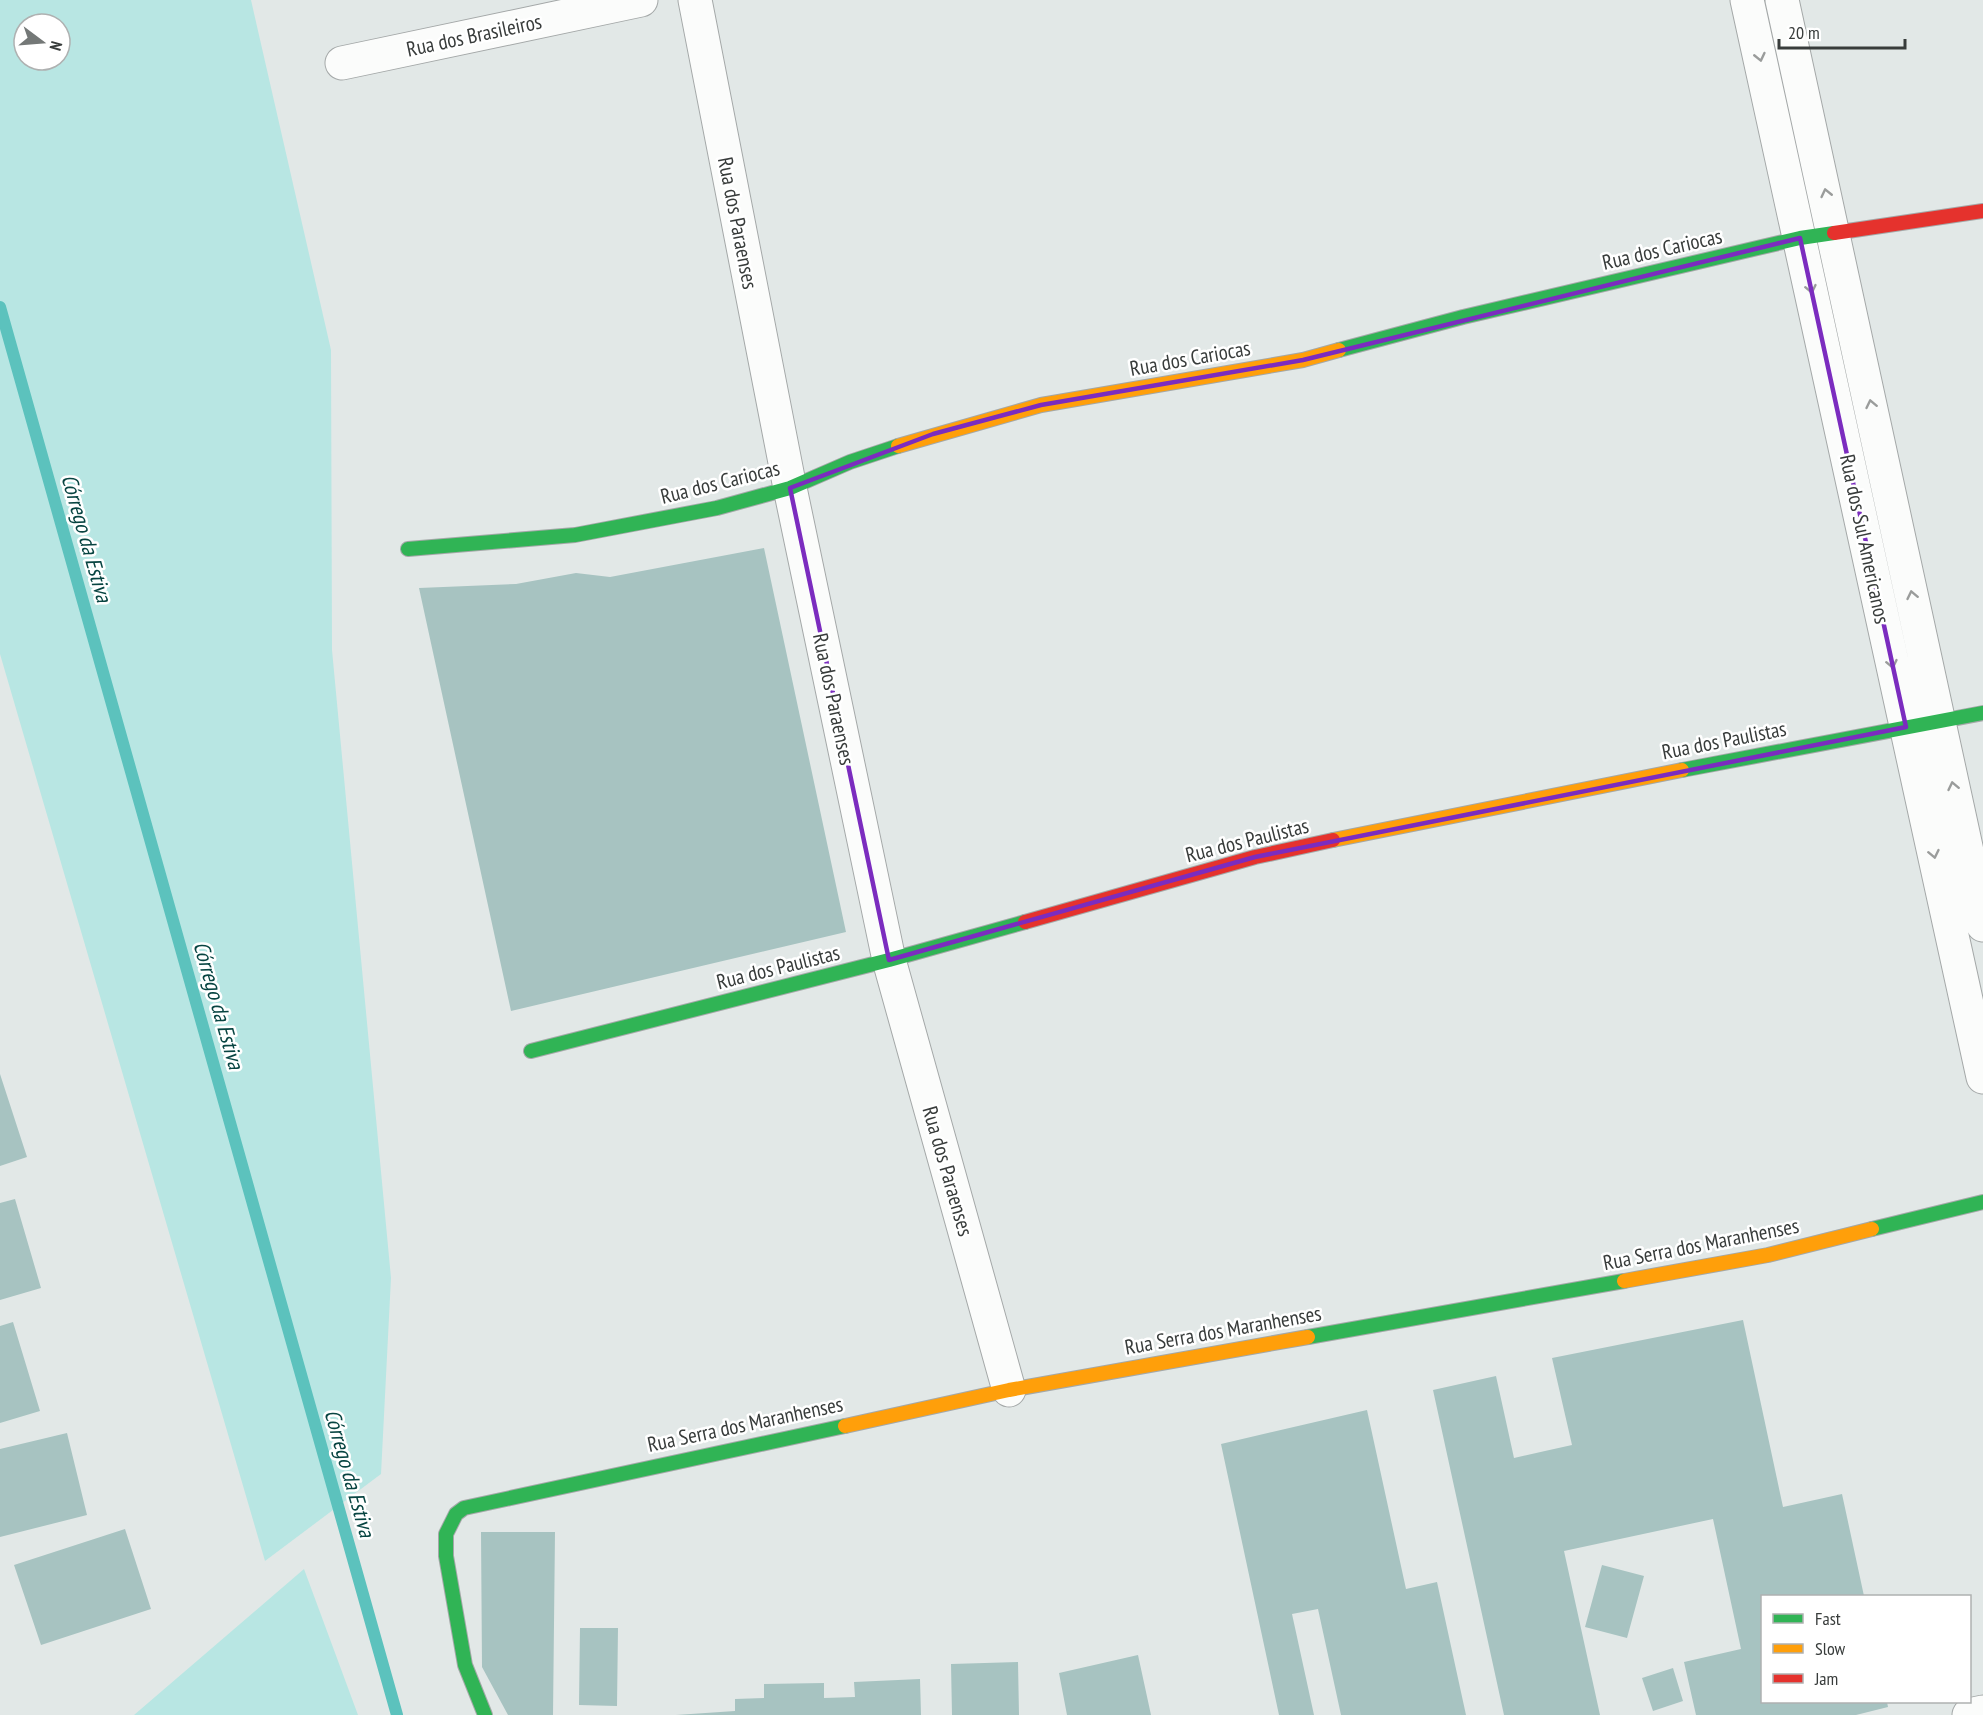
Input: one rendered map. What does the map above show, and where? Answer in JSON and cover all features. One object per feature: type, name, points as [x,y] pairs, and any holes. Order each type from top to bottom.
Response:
[{"type":"street","name":"Rua dos Brasileiros","points":[[342,63],[641,0]]},
{"type":"street","name":"Rua dos Paraenses","points":[[695,0],[789,488],[889,960],[1009,1390]]},
{"type":"street","name":"Rua dos Sul Americanos","points":[[1747,0],[1983,1077]]},
{"type":"street","name":"Rua dos Sul Americanos","points":[[1782,0],[1835,233],[1983,925]]},
{"type":"street","name":"Rua dos Cariocas","points":[[408,549],[575,535],[717,508],[789,488],[850,462],[933,434],[1041,405],[1303,360],[1463,317],[1800,238],[1983,211]]},
{"type":"street","name":"Rua dos Paulistas","points":[[531,1051],[889,960],[1255,857],[1540,797],[1983,713]]},
{"type":"street","name":"Rua Serra dos Maranhenses","points":[[485,1715],[465,1665],[447,1556],[446,1534],[450,1525],[456,1514],[471,1507],[1009,1390],[1768,1255],[1983,1202]]},
{"type":"street","points":[[1969,1715],[1983,1712]]},
{"type":"highlighted area","points":[[1800,238],[1906,727],[1255,857],[889,960],[790,488],[933,434],[1041,405],[1303,360]]},
{"type":"shaded area","points":[[0,0],[251,0],[331,350],[332,650],[391,1278],[381,1474],[265,1561],[0,654]]},
{"type":"shaded area","points":[[304,1569],[358,1715],[134,1715]]},
{"type":"building","points":[[764,548],[846,932],[511,1011],[419,588],[516,584],[576,573],[610,577]]},
{"type":"building","points":[[0,1074],[27,1157],[0,1166]]},
{"type":"building","points":[[15,1199],[41,1288],[0,1300],[0,1203]]},
{"type":"building","points":[[1743,1320],[1783,1507],[1842,1494],[1864,1595],[1761,1595],[1761,1703],[1887,1703],[1888,1707],[1856,1715],[1696,1715],[1684,1662],[1741,1649],[1713,1519],[1564,1551],[1600,1715],[1504,1715],[1433,1390],[1496,1376],[1514,1458],[1572,1445],[1552,1358]]},
{"type":"building","points":[[13,1322],[40,1411],[0,1423],[0,1326]]},
{"type":"building","points":[[1367,1410],[1406,1589],[1437,1582],[1466,1715],[1341,1715],[1318,1609],[1292,1614],[1314,1715],[1279,1715],[1221,1444]]},
{"type":"building","points":[[67,1433],[87,1515],[0,1537],[0,1449]]},
{"type":"building","points":[[125,1529],[151,1609],[41,1645],[14,1565]]},
{"type":"building","points":[[481,1532],[555,1532],[553,1715],[508,1715],[482,1667]]},
{"type":"building","points":[[1602,1565],[1644,1576],[1627,1638],[1585,1627]]},
{"type":"building","points":[[580,1628],[618,1628],[617,1706],[579,1705]]},
{"type":"building","points":[[1138,1655],[1151,1715],[1067,1715],[1059,1673]]},
{"type":"building","points":[[1018,1662],[1019,1715],[952,1715],[951,1664]]},
{"type":"building","points":[[1673,1668],[1683,1701],[1653,1711],[1642,1678]]},
{"type":"building","points":[[920,1679],[921,1715],[676,1715],[735,1711],[735,1699],[764,1698],[764,1684],[824,1683],[824,1698],[855,1697],[854,1682]]},
{"type":"waterway","name":"Córrego da Estiva","points":[[0,307],[397,1715]]},
{"type":"traffic: fast","points":[[1339,350],[1463,317],[1800,238],[1834,233]]},
{"type":"traffic: fast","points":[[408,549],[575,535],[717,508],[790,488],[850,462],[898,446]]},
{"type":"traffic: fast","points":[[1682,770],[1983,713]]},
{"type":"traffic: fast","points":[[531,1051],[889,960],[1025,922]]},
{"type":"traffic: fast","points":[[1872,1229],[1983,1202]]},
{"type":"traffic: fast","points":[[1308,1337],[1624,1281]]},
{"type":"traffic: fast","points":[[485,1715],[465,1665],[446,1556],[446,1534],[456,1514],[464,1508],[845,1426]]},
{"type":"traffic: slow","points":[[898,446],[1041,405],[1303,360],[1339,350]]},
{"type":"traffic: slow","points":[[1333,840],[1682,770]]},
{"type":"traffic: slow","points":[[1624,1281],[1768,1255],[1872,1229]]},
{"type":"traffic: slow","points":[[845,1426],[1009,1390],[1308,1337]]},
{"type":"traffic: jam","points":[[1834,233],[1983,211]]},
{"type":"traffic: jam","points":[[1025,922],[1255,857],[1333,840]]}]
